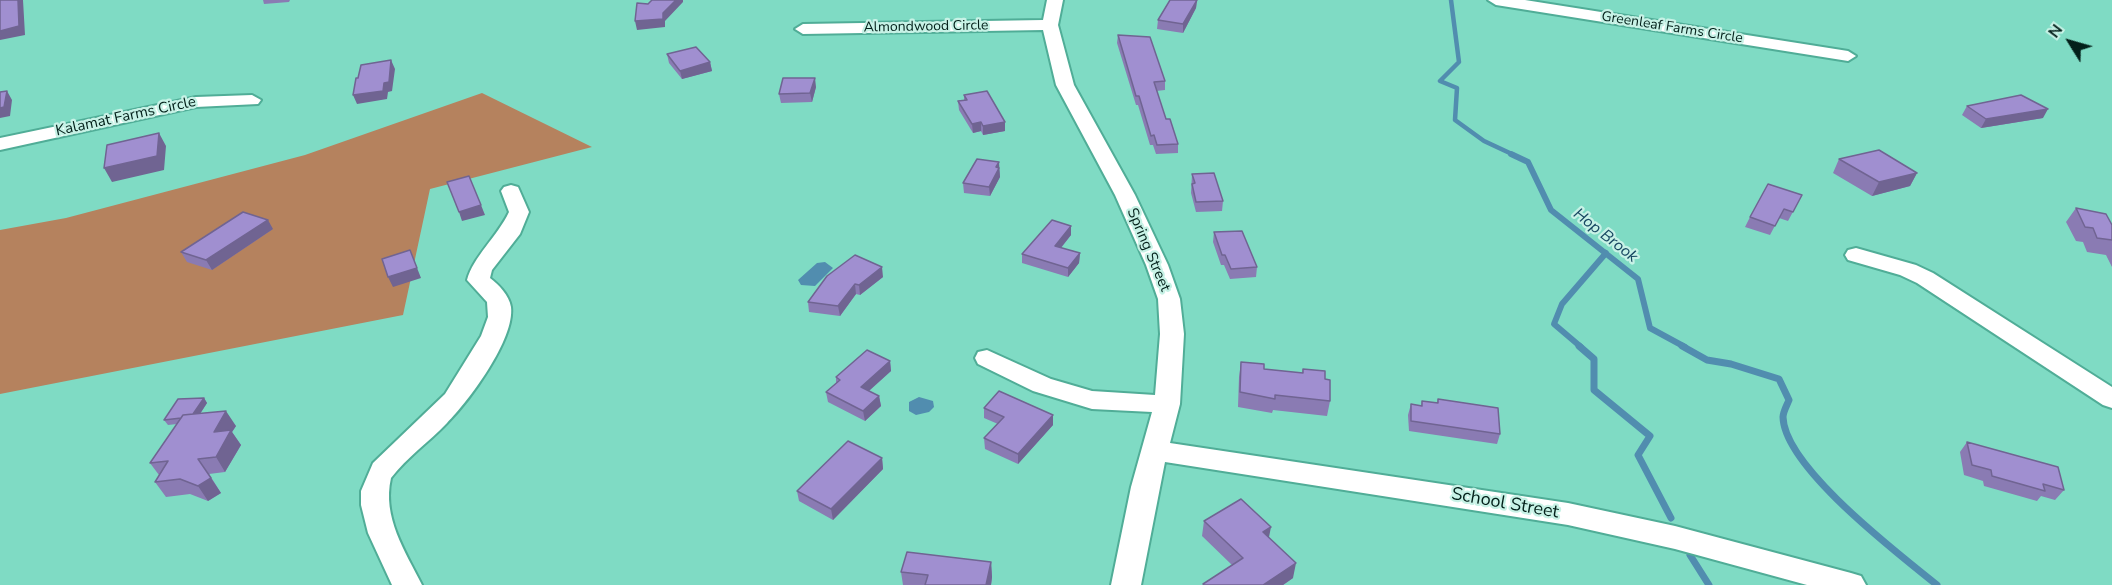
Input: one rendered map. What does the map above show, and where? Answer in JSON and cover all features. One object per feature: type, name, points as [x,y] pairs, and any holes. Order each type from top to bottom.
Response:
[{"type":"street","name":"Spring Street","points":[[1055,0],[1050,25],[1065,85],[1125,195],[1158,265],[1169,299],[1172,334],[1167,404],[1154,450],[1126,585]]},
{"type":"street","name":"Greenleaf Farms Circle","points":[[1496,0],[1848,56]]},
{"type":"street","name":"Almondwood Circle","points":[[803,29],[1050,25]]},
{"type":"street","name":"Kalamat Farms Circle","points":[[0,144],[196,102],[252,100]]},
{"type":"street","points":[[407,585],[374,504],[378,479],[387,465],[439,416],[468,384],[493,335],[501,311],[499,299],[493,290],[478,280],[481,268],[509,234],[519,212],[511,191]]},
{"type":"street","points":[[1856,255],[1908,270],[1925,278],[2112,399]]},
{"type":"street","points":[[987,358],[1042,385],[1092,400],[1167,404]]},
{"type":"street","name":"School Street","points":[[1154,450],[1210,461],[1434,492],[1669,534],[1851,585]]},
{"type":"shaded area","points":[[482,93],[592,147],[430,189],[403,315],[0,394],[0,230],[66,218],[305,155]]},
{"type":"water","points":[[825,262],[833,268],[815,286],[801,285],[798,280],[817,263]]},
{"type":"water","points":[[919,397],[933,401],[934,407],[929,412],[916,415],[909,411],[909,402]]},
{"type":"building","points":[[0,0],[18,0],[19,26],[0,31]]},
{"type":"building","points":[[652,0],[676,0],[663,13],[663,19],[635,21],[637,3],[648,4]]},
{"type":"building","points":[[1170,0],[1197,0],[1183,24],[1158,20]]},
{"type":"building","points":[[1118,35],[1150,37],[1165,81],[1154,82],[1166,119],[1170,119],[1178,144],[1157,145],[1154,135],[1151,136],[1139,96],[1136,96]]},
{"type":"building","points":[[696,47],[710,62],[680,71],[667,54]]},
{"type":"building","points":[[391,60],[389,82],[384,83],[383,91],[353,95],[361,65]]},
{"type":"building","points":[[783,78],[815,78],[810,93],[779,94]]},
{"type":"building","points":[[7,91],[4,107],[0,108],[0,92]]},
{"type":"building","points":[[987,91],[1005,122],[983,126],[981,122],[972,124],[958,101],[967,100],[964,95]]},
{"type":"building","points":[[2021,95],[2048,109],[1986,119],[1967,106]]},
{"type":"building","points":[[159,133],[157,156],[104,168],[107,145]]},
{"type":"building","points":[[1879,150],[1917,173],[1879,182],[1839,159]]},
{"type":"building","points":[[977,159],[999,162],[996,167],[999,168],[989,187],[963,183]]},
{"type":"building","points":[[1214,173],[1223,201],[1196,202],[1192,174]]},
{"type":"building","points":[[469,176],[481,205],[459,212],[447,182]]},
{"type":"building","points":[[1768,184],[1802,195],[1793,212],[1784,209],[1775,226],[1750,217]]},
{"type":"building","points":[[2076,208],[2106,214],[2112,225],[2112,240],[2097,238],[2093,228],[2085,227]]},
{"type":"building","points":[[243,212],[268,220],[206,260],[181,252]]},
{"type":"building","points":[[1052,220],[1071,226],[1055,246],[1080,253],[1068,268],[1022,254]]},
{"type":"building","points":[[1242,231],[1257,267],[1231,269],[1225,255],[1222,255],[1214,232]]},
{"type":"building","points":[[410,250],[417,268],[388,277],[382,259]]},
{"type":"building","points":[[855,255],[882,267],[859,285],[855,284],[838,306],[808,302],[827,276]]},
{"type":"building","points":[[867,350],[890,361],[861,387],[879,396],[863,411],[826,392],[840,380],[836,377]]},
{"type":"building","points":[[1241,362],[1264,364],[1264,369],[1303,373],[1303,369],[1325,371],[1325,379],[1330,380],[1330,401],[1275,395],[1275,399],[1240,392]]},
{"type":"building","points":[[999,391],[1053,415],[1018,454],[984,438],[1004,417],[984,408]]},
{"type":"building","points":[[204,398],[193,414],[164,420],[178,399]]},
{"type":"building","points":[[1438,399],[1498,408],[1500,434],[1411,421],[1411,404],[1422,406],[1422,401],[1438,403]]},
{"type":"building","points":[[226,411],[214,432],[231,430],[216,457],[198,459],[211,478],[198,486],[180,479],[155,482],[168,461],[150,463],[183,415]]},
{"type":"building","points":[[848,441],[882,458],[831,509],[797,491]]},
{"type":"building","points":[[1967,442],[2058,467],[2064,490],[2043,484],[2045,491],[1992,476],[1991,470],[1972,465]]},
{"type":"building","points":[[1241,499],[1271,527],[1263,532],[1296,563],[1263,585],[1204,585],[1243,558],[1204,521]]},
{"type":"building","points":[[907,552],[991,562],[986,585],[925,585],[928,575],[901,572]]},
{"type":"waterway","name":"Hop Brook","points":[[1451,0],[1459,62],[1440,81],[1457,88],[1455,120],[1484,141],[1514,155]]},
{"type":"waterway","name":"Hop Brook","points":[[1511,154],[1528,162],[1551,210],[1606,253]]},
{"type":"waterway","points":[[1581,347],[1554,324],[1562,304],[1606,253]]},
{"type":"waterway","name":"Hop Brook","points":[[1606,253],[1638,279],[1650,328],[1685,347]]},
{"type":"waterway","points":[[1579,346],[1594,359],[1594,390],[1650,436],[1638,455],[1671,518]]},
{"type":"waterway","name":"Hop Brook","points":[[1682,346],[1707,360],[1731,364],[1779,379],[1789,400],[1783,417],[1788,437],[1802,460],[1846,508],[1937,585]]},
{"type":"waterway","points":[[1690,555],[1709,585]]}]
